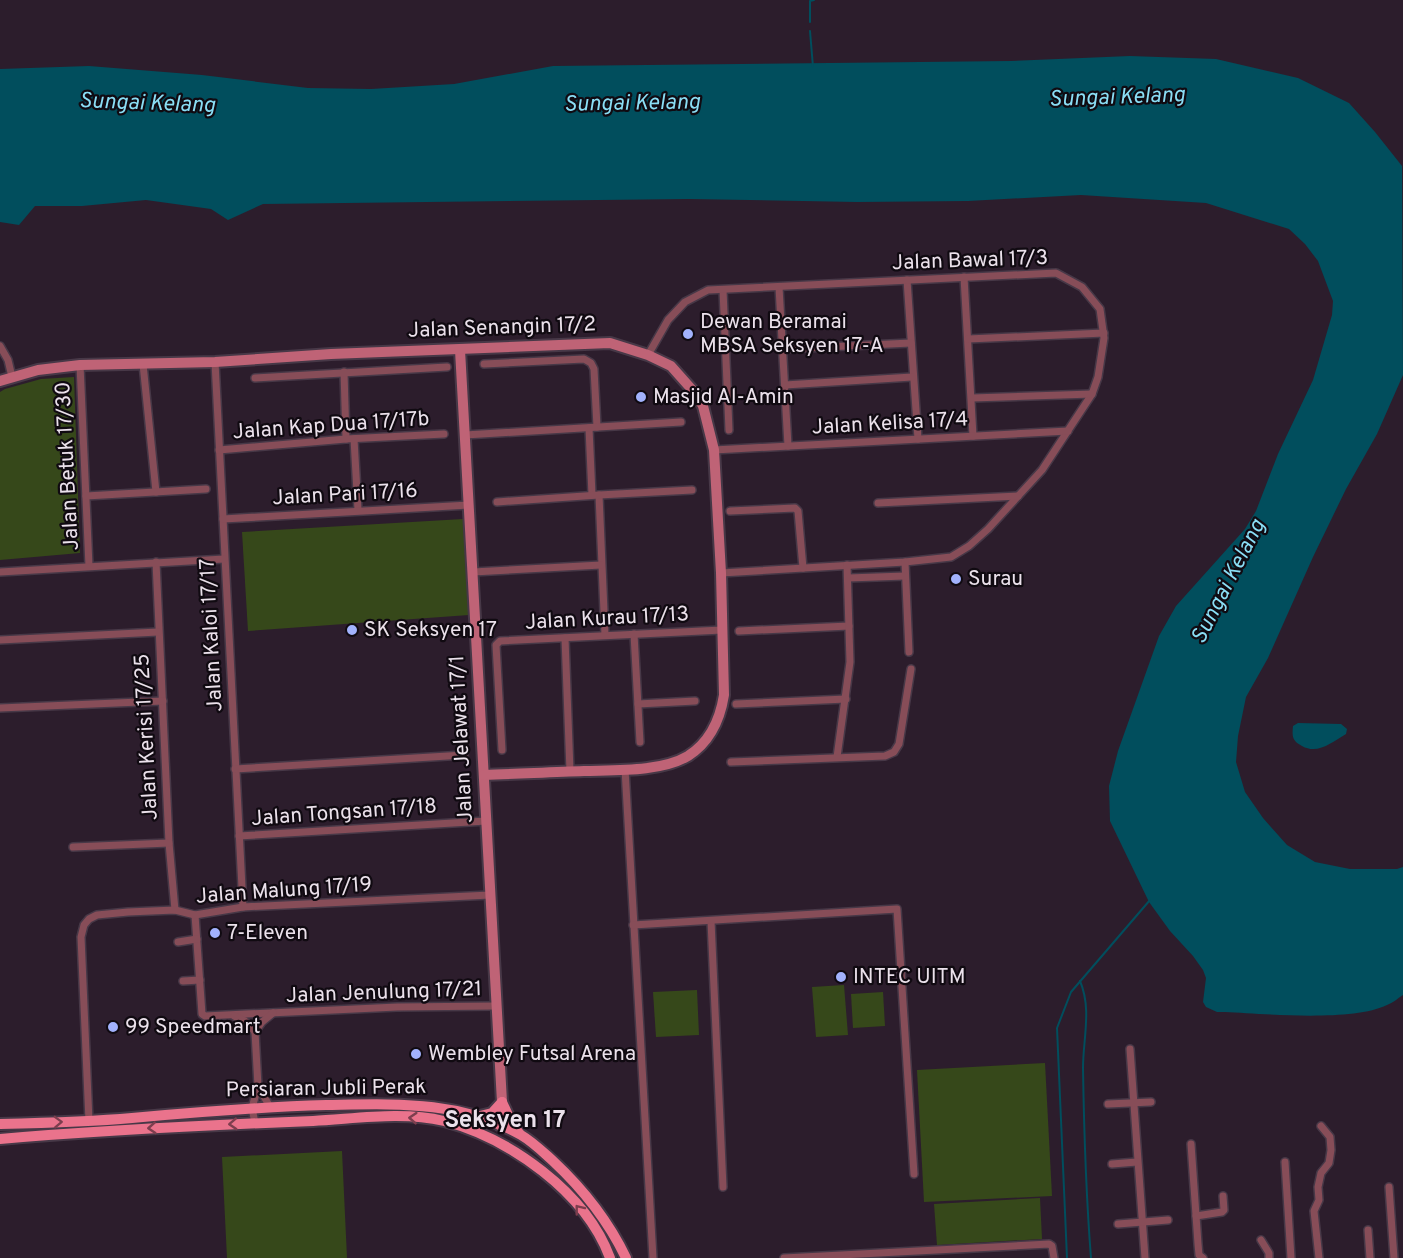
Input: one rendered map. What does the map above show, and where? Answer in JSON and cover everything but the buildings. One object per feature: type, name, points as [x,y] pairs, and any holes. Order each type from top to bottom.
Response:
[{"type":"main road","points":[[476,1117],[492,1113],[502,1102],[513,1126],[520,1134]]},
{"type":"main road","name":"Persiaran Jubli Perak","points":[[0,1124],[90,1121],[270,1107],[420,1105],[446,1108],[520,1134],[554,1162],[605,1218],[626,1258]]},
{"type":"main road","name":"Persiaran Jubli Perak","points":[[0,1138],[396,1117],[444,1121],[509,1147],[548,1175],[593,1226],[610,1258]]},
{"type":"main road","points":[[499,1125],[503,1140],[509,1147]]},
{"type":"street","name":"Jalan Bawal 17/3","points":[[648,355],[668,320],[685,302],[708,290],[1056,273],[1083,287],[1100,309],[1104,333],[1098,377],[1092,394],[1042,470],[988,529],[969,546],[951,557],[721,573]]},
{"type":"street","points":[[964,277],[973,436]]},
{"type":"street","points":[[907,280],[918,439]]},
{"type":"street","points":[[779,287],[788,446]]},
{"type":"street","points":[[723,290],[729,430]]},
{"type":"street","points":[[968,339],[1104,333]]},
{"type":"street","name":"Jalan Senangin 17/2","points":[[0,381],[38,370],[80,365],[214,362],[331,354],[610,343],[648,355],[671,366],[695,393],[703,406],[714,450],[721,573],[724,695],[721,714],[701,746],[686,757],[650,767],[484,775]]},
{"type":"street","points":[[783,349],[910,343]]},
{"type":"street","points":[[0,346],[8,360],[12,377]]},
{"type":"street","name":"Jalan Jelawat 17/1","points":[[460,350],[502,1102],[499,1125]]},
{"type":"street","points":[[484,364],[584,359],[591,363],[594,369],[593,427],[605,635]]},
{"type":"street","name":"Jalan Kaloi 17/17","points":[[214,362],[243,907]]},
{"type":"street","points":[[144,364],[156,492]]},
{"type":"street","name":"Jalan Betuk 17/30","points":[[80,365],[89,566]]},
{"type":"street","points":[[255,378],[447,367]]},
{"type":"street","points":[[344,372],[358,510]]},
{"type":"street","points":[[785,385],[912,377]]},
{"type":"street","points":[[972,398],[1092,394]]},
{"type":"street","points":[[465,435],[681,422]]},
{"type":"street","name":"Jalan Kelisa 17/4","points":[[714,450],[1068,430]]},
{"type":"street","name":"Jalan Kap Dua 17/17b","points":[[219,450],[444,434]]},
{"type":"street","points":[[86,496],[206,489]]},
{"type":"street","points":[[497,502],[692,490]]},
{"type":"street","points":[[878,503],[1018,496]]},
{"type":"street","name":"Jalan Pari 17/16","points":[[223,519],[469,505]]},
{"type":"street","points":[[730,511],[795,508],[798,511],[803,568]]},
{"type":"street","points":[[0,572],[224,559]]},
{"type":"street","name":"Jalan Kerisi 17/25","points":[[156,562],[169,843],[175,910]]},
{"type":"street","points":[[905,562],[909,652]]},
{"type":"street","points":[[473,572],[601,565]]},
{"type":"street","points":[[837,757],[850,662],[847,566]]},
{"type":"street","points":[[848,578],[906,576]]},
{"type":"street","points":[[739,631],[849,626]]},
{"type":"street","name":"Jalan Kurau 17/13","points":[[502,750],[496,645],[500,641],[722,630]]},
{"type":"street","points":[[0,640],[158,632]]},
{"type":"street","points":[[634,634],[640,742]]},
{"type":"street","points":[[565,638],[570,771]]},
{"type":"street","points":[[731,762],[885,756],[894,752],[899,744],[911,669]]},
{"type":"street","points":[[736,704],[846,699]]},
{"type":"street","points":[[0,708],[163,701]]},
{"type":"street","points":[[638,704],[696,701]]},
{"type":"street","points":[[235,769],[464,755]]},
{"type":"street","points":[[625,769],[653,1258]]},
{"type":"street","name":"Jalan Tongsan 17/18","points":[[239,836],[486,821]]},
{"type":"street","points":[[73,847],[169,843]]},
{"type":"street","name":"Jalan Malung 17/19","points":[[90,1121],[81,937],[84,925],[89,918],[128,912],[175,910],[195,915],[243,907],[490,896]]},
{"type":"street","points":[[633,925],[897,909],[914,1174]]},
{"type":"street","points":[[183,981],[200,980],[195,915]]},
{"type":"street","points":[[711,921],[723,1187]]},
{"type":"street","points":[[177,942],[197,939]]},
{"type":"street","name":"Jalan Jenulung 17/21","points":[[200,980],[202,1014],[205,1016],[397,1007],[496,1006]]},
{"type":"street","points":[[255,1123],[252,1108],[258,1086],[255,1032],[273,1013]]},
{"type":"street","points":[[232,1015],[245,1021],[255,1032]]},
{"type":"street","points":[[1130,1049],[1145,1258]]},
{"type":"street","points":[[258,1086],[270,1107]]},
{"type":"street","points":[[1108,1104],[1151,1102]]},
{"type":"street","points":[[1319,1258],[1314,1210],[1319,1200],[1318,1187],[1321,1173],[1329,1162],[1330,1150],[1328,1133],[1321,1126]]},
{"type":"street","points":[[1191,1144],[1199,1255],[1203,1258]]},
{"type":"street","points":[[1112,1164],[1137,1162]]},
{"type":"street","points":[[1285,1162],[1291,1258]]},
{"type":"street","points":[[1389,1187],[1394,1258]]},
{"type":"street","points":[[1196,1216],[1222,1212],[1224,1210],[1223,1196]]},
{"type":"street","points":[[1118,1224],[1168,1220]]},
{"type":"street","points":[[1368,1230],[1370,1258]]},
{"type":"street","points":[[1261,1240],[1269,1253],[1269,1258]]},
{"type":"street","points":[[784,1258],[1049,1244],[1052,1246],[1054,1258]]},
{"type":"green space","points":[[74,377],[80,553],[0,560],[0,392],[41,379]]},
{"type":"green space","points":[[463,519],[469,615],[248,631],[242,532]]},
{"type":"green space","points":[[844,985],[848,1035],[816,1037],[812,987]]},
{"type":"green space","points":[[697,990],[699,1035],[656,1037],[653,992]]},
{"type":"green space","points":[[883,992],[885,1026],[853,1028],[851,994]]},
{"type":"green space","points":[[1045,1063],[1052,1196],[924,1202],[917,1070]]},
{"type":"green space","points":[[342,1151],[347,1258],[227,1258],[222,1157]]},
{"type":"green space","points":[[1040,1198],[1042,1239],[937,1245],[934,1204]]},
{"type":"water","name":"Sungai Kelang","points":[[1130,56],[1216,59],[1298,78],[1349,103],[1402,166],[1403,375],[1377,434],[1346,489],[1313,557],[1268,658],[1246,697],[1238,736],[1236,762],[1245,792],[1263,818],[1287,845],[1315,862],[1350,869],[1403,867],[1403,995],[1389,1004],[1372,1010],[1353,1014],[1308,1016],[1217,1012],[1206,1007],[1203,1002],[1206,978],[1203,970],[1149,902],[1110,821],[1109,786],[1118,751],[1159,636],[1176,606],[1245,529],[1256,511],[1278,454],[1313,380],[1332,315],[1333,301],[1318,261],[1289,229],[1206,203],[1081,195],[968,201],[689,199],[263,204],[228,220],[211,209],[146,200],[82,206],[35,206],[19,225],[0,222],[0,69],[89,66],[202,75],[308,88],[371,89],[454,84],[553,66],[1010,61]]},
{"type":"water","points":[[1298,723],[1341,724],[1347,729],[1346,734],[1325,746],[1314,749],[1299,744],[1293,738],[1293,726]]},
{"type":"waterway","points":[[810,22],[810,1],[814,0]]},
{"type":"waterway","points":[[810,31],[813,67]]},
{"type":"waterway","points":[[1067,1258],[1057,1028],[1071,992],[1150,900]]},
{"type":"waterway","points":[[1080,981],[1086,1002],[1083,1092],[1091,1258]]},
{"type":"place","name":"Dewan Beramai MBSA Seksyen 17-A","points":[[688,334]]},
{"type":"place","name":"Masjid Al-Amin","points":[[641,397]]},
{"type":"place","name":"Surau","points":[[956,579]]},
{"type":"place","name":"SK Seksyen 17","points":[[352,630]]},
{"type":"place","name":"7-Eleven","points":[[215,933]]},
{"type":"place","name":"INTEC UITM","points":[[841,977]]},
{"type":"place","name":"99 Speedmart","points":[[113,1027]]},
{"type":"place","name":"Wembley Futsal Arena","points":[[416,1054]]},
{"type":"district","name":"Seksyen 17","points":[[505,1121]]}]
